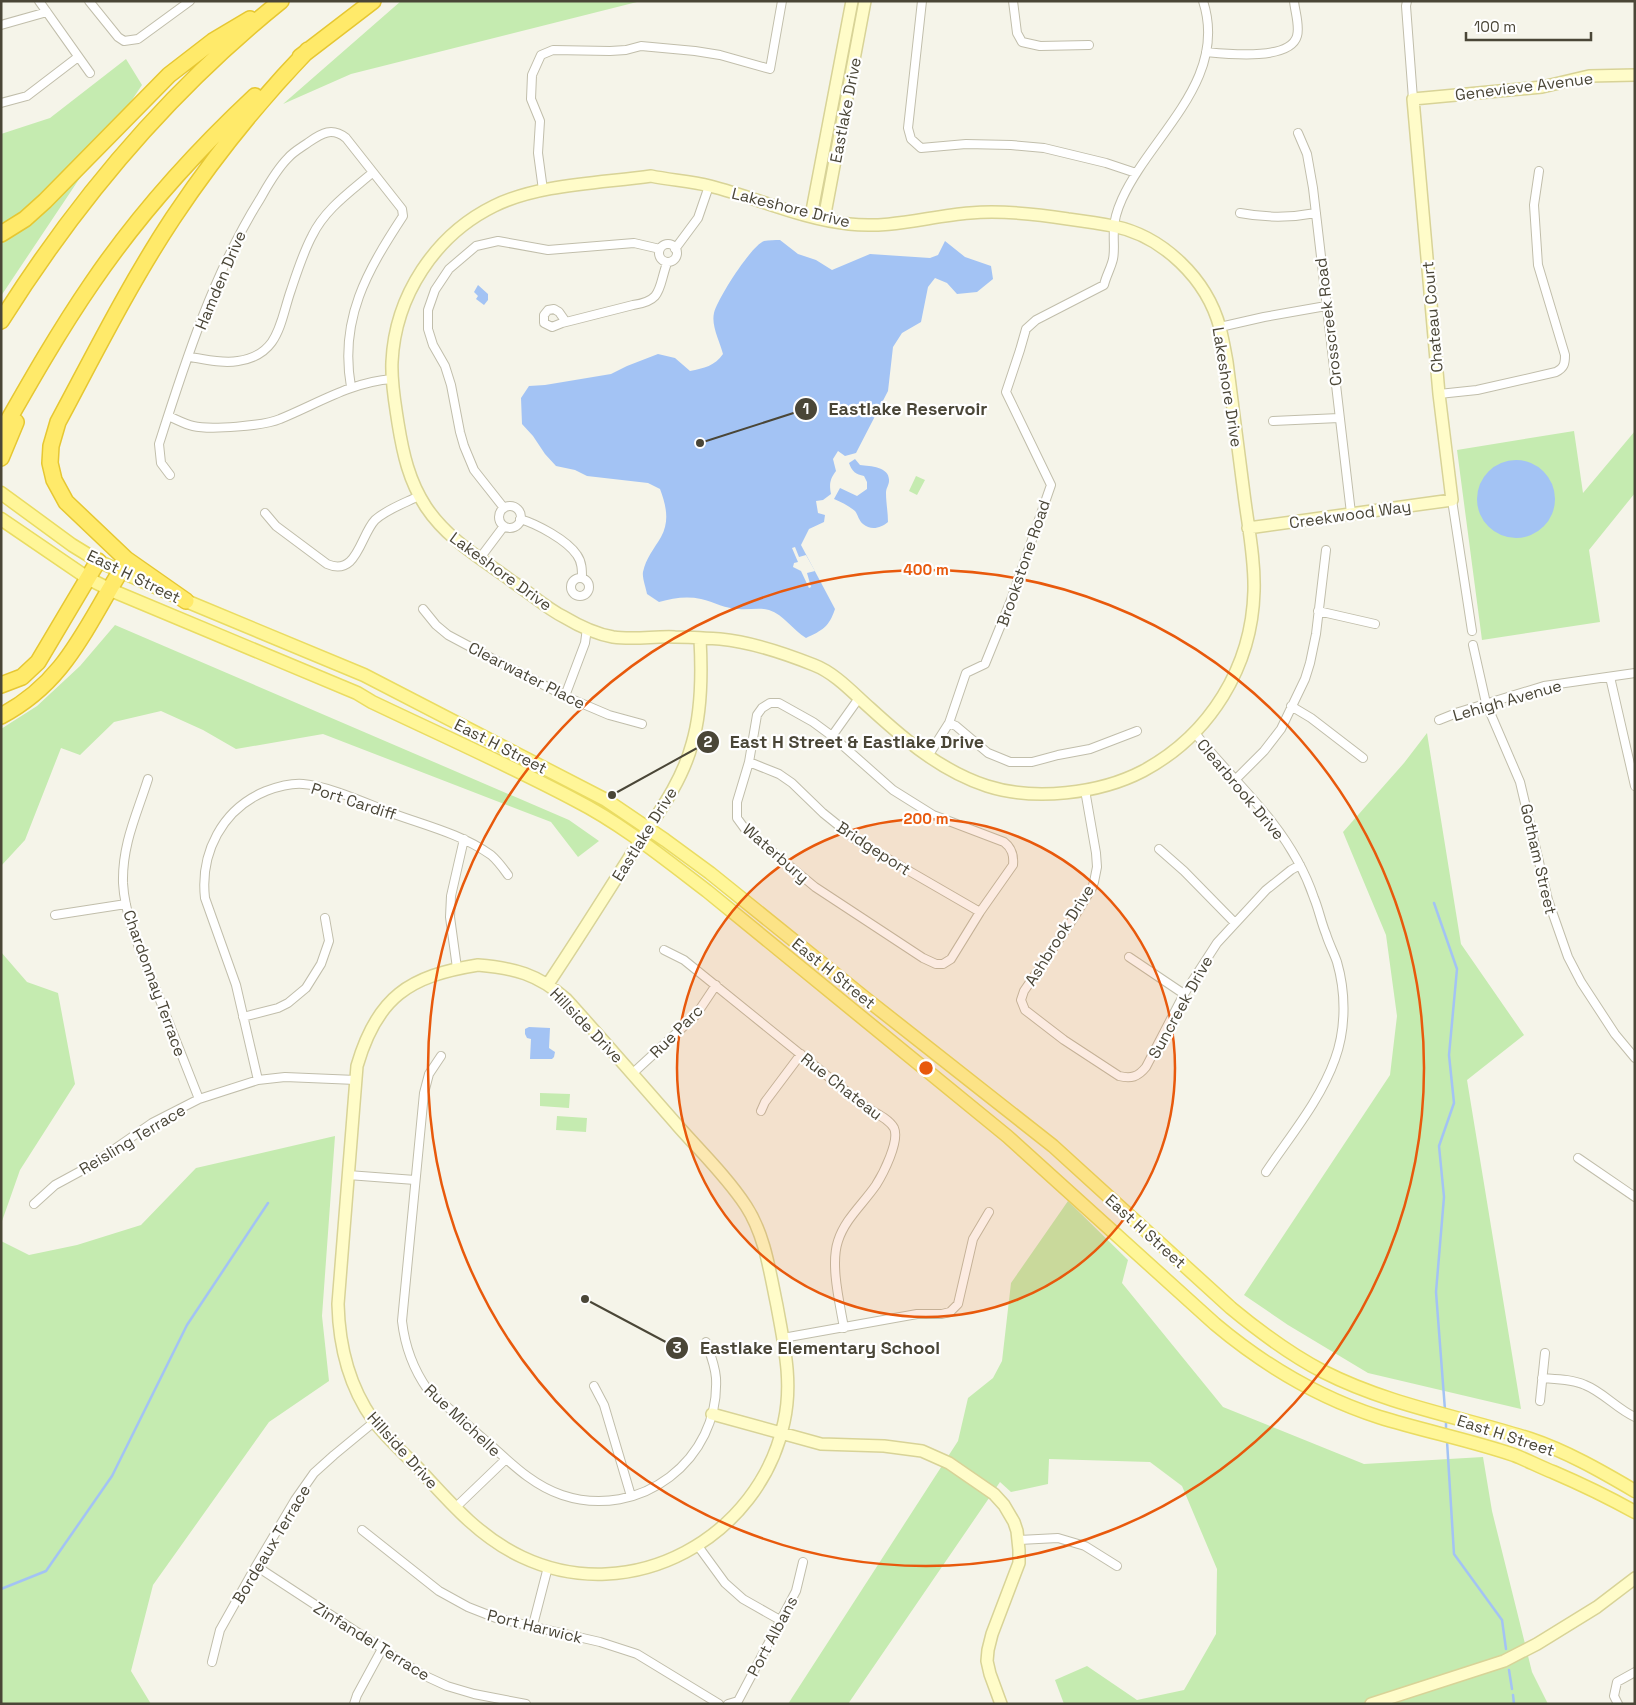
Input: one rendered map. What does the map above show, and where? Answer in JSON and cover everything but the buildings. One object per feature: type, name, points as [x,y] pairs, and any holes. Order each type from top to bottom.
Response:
[{"type":"highway","points":[[1,433],[42,362],[93,282],[150,206],[192,158],[231,119],[308,50],[373,1]]},
{"type":"highway","points":[[1,234],[25,219],[45,201],[183,63],[228,30],[277,4]]},
{"type":"highway","points":[[1,321],[55,239],[119,158],[190,82],[277,4]]},
{"type":"highway","points":[[186,601],[126,559],[66,502],[57,488],[52,472],[50,455],[52,438],[58,422],[127,295],[172,219],[244,122],[308,50]]},
{"type":"highway","points":[[1,458],[42,362]]},
{"type":"highway","points":[[1,685],[16,681],[34,668],[89,579],[98,561]]},
{"type":"highway","points":[[1,716],[30,698],[58,671],[74,650],[120,572]]},
{"type":"main road","name":"East H Street","points":[[1,494],[72,545],[98,561],[186,601],[364,675],[606,800],[710,873],[1053,1146],[1231,1308],[1282,1348],[1324,1372],[1378,1394],[1531,1440],[1595,1468],[1635,1491]]},
{"type":"main road","name":"East H Street","points":[[1,519],[89,579],[357,693],[576,800],[640,841],[707,891],[1007,1136],[1215,1324],[1266,1364],[1308,1388],[1352,1407],[1379,1417],[1515,1456],[1602,1494],[1635,1512]]},
{"type":"street","points":[[39,1],[90,74]]},
{"type":"street","points":[[90,1],[118,37],[124,41],[138,39],[190,1]]},
{"type":"street","points":[[543,190],[538,153],[540,121],[531,99],[532,75],[541,55],[553,50],[610,51],[626,50],[641,46],[720,55],[770,69],[782,1]]},
{"type":"street","name":"Eastlake Drive","points":[[811,216],[852,1]]},
{"type":"street","name":"Eastlake Drive","points":[[824,219],[865,1]]},
{"type":"street","points":[[922,1],[909,123],[911,139],[914,144],[921,148],[966,144],[1011,145],[1048,149],[1136,173]]},
{"type":"street","points":[[1012,1],[1017,33],[1022,42],[1040,46],[1089,45]]},
{"type":"street","name":"Brookstone Road","points":[[928,756],[949,723],[966,673],[985,664],[1011,600],[1051,485],[1006,392],[1026,329],[1036,320],[1104,285],[1113,259],[1114,226],[1122,200],[1136,173],[1191,96],[1198,81],[1206,52],[1208,31],[1203,1]]},
{"type":"street","points":[[1206,52],[1237,55],[1283,50],[1297,38],[1298,31],[1294,1]]},
{"type":"street","name":"Chateau Court","points":[[1407,1],[1439,394],[1452,500],[1472,631]]},
{"type":"street","points":[[1,25],[47,12]]},
{"type":"street","points":[[1,103],[27,96],[78,57]]},
{"type":"street","name":"Genevieve Avenue","points":[[1414,99],[1542,87],[1588,76],[1635,75]]},
{"type":"street","name":"Hamden Drive","points":[[170,475],[161,464],[159,444],[168,416],[205,313],[242,226],[277,170],[289,157],[313,139],[330,131],[338,132],[346,138],[372,173]]},
{"type":"street","name":"Crosscreek Road","points":[[1298,133],[1307,154],[1316,213],[1351,513]]},
{"type":"street","points":[[1439,394],[1477,390],[1556,372],[1562,370],[1565,364],[1565,355],[1538,265],[1534,204],[1539,171]]},
{"type":"street","points":[[189,357],[227,362],[240,361],[260,354],[279,332],[290,290],[312,234],[333,206],[372,173],[402,208],[403,216],[368,272],[352,318],[347,358],[351,387]]},
{"type":"street","name":"Lakeshore Drive","points":[[650,176],[710,186],[811,216],[848,224],[875,225],[970,213],[1034,214],[1114,226],[1143,236],[1167,252],[1190,272],[1209,301],[1220,327],[1227,362],[1254,578],[1254,593],[1248,636],[1238,666],[1228,688],[1195,733],[1163,759],[1139,773],[1113,784],[1085,790],[1050,794],[1014,791],[988,786],[954,772],[928,756],[903,738],[825,670],[810,663],[745,643],[677,637],[614,637],[598,633],[562,616],[456,541],[436,520],[420,496],[410,475],[403,452],[392,379],[394,340],[404,303],[418,276],[436,251],[458,229],[482,213],[518,196],[543,190],[650,176]]},
{"type":"street","points":[[667,263],[675,260],[676,249],[698,218],[710,186]]},
{"type":"street","points":[[1240,213],[1258,217],[1291,218],[1316,213]]},
{"type":"street","points":[[504,508],[474,470],[464,446],[451,385],[445,366],[433,345],[428,329],[428,310],[435,290],[449,269],[476,246],[498,241],[548,250],[634,244],[660,249],[668,244],[676,249]]},
{"type":"street","points":[[660,249],[660,258],[667,263]]},
{"type":"street","points":[[566,322],[651,301],[658,293],[667,263]]},
{"type":"street","points":[[1220,327],[1326,306]]},
{"type":"street","points":[[168,416],[192,426],[205,428],[265,424],[279,420],[351,387],[379,380],[392,379]]},
{"type":"street","points":[[1273,421],[1339,418]]},
{"type":"street","points":[[265,513],[276,526],[327,564],[342,567],[350,562],[375,521],[391,509],[420,496]]},
{"type":"street","name":"Creekwood Way","points":[[1248,528],[1452,500]]},
{"type":"street","points":[[511,506],[519,512],[520,519],[514,527],[504,526],[499,520],[499,516],[501,510],[511,506]]},
{"type":"street","points":[[520,519],[532,523],[568,545],[577,554],[582,564],[582,578]]},
{"type":"street","points":[[480,558],[504,526]]},
{"type":"street","points":[[1235,780],[1264,751],[1281,729],[1305,679],[1316,634],[1326,550]]},
{"type":"street","name":"Clearwater Place","points":[[423,609],[436,625],[448,635],[565,696],[609,715],[642,724]]},
{"type":"street","points":[[1318,611],[1375,624]]},
{"type":"street","points":[[565,696],[585,643],[587,628]]},
{"type":"street","name":"Eastlake Drive","points":[[548,984],[676,784],[687,760],[693,743],[700,703],[700,639]]},
{"type":"street","name":"Gotham Street","points":[[1473,645],[1486,703],[1520,782],[1548,900],[1568,957],[1580,982],[1615,1034],[1635,1058]]},
{"type":"street","name":"Lehigh Avenue","points":[[1439,720],[1486,703],[1544,686],[1635,673]]},
{"type":"street","points":[[1610,677],[1635,786]]},
{"type":"street","points":[[832,736],[859,698]]},
{"type":"street","name":"Waterbury","points":[[770,703],[779,703],[813,722],[832,736],[893,790],[933,815],[1010,846],[1014,857],[1013,865],[980,912],[951,959],[943,964],[936,964],[923,958],[815,886],[745,829],[737,818],[737,802],[749,762],[757,715],[762,708],[770,703]]},
{"type":"street","points":[[1291,706],[1311,718],[1363,758]]},
{"type":"street","points":[[949,723],[956,726],[988,753],[1010,762],[1032,762],[1058,754],[1090,749],[1137,731]]},
{"type":"street","name":"Clearbrook Drive","points":[[1195,733],[1272,822],[1300,865],[1314,896],[1326,936],[1336,960],[1343,998],[1343,1023],[1335,1059],[1324,1085],[1266,1172]]},
{"type":"street","name":"Bridgeport","points":[[749,762],[779,774],[792,783],[824,813],[866,847],[980,912]]},
{"type":"street","name":"Chardonnay Terrace","points":[[148,779],[126,844],[123,882],[126,904],[134,935],[199,1099]]},
{"type":"street","name":"Port Cardiff","points":[[258,1080],[236,985],[205,898],[204,888],[205,867],[215,838],[226,820],[242,805],[271,789],[292,784],[303,784],[328,790],[464,839],[492,856],[508,874]]},
{"type":"street","name":"Ashbrook Drive","points":[[1085,790],[1096,853],[1097,868],[1094,882],[1075,916],[1024,991],[1021,1000],[1025,1010],[1064,1040],[1119,1076],[1128,1078],[1139,1075],[1146,1067]]},
{"type":"street","points":[[457,968],[450,917],[451,896],[464,839]]},
{"type":"street","points":[[1159,849],[1184,871],[1235,923]]},
{"type":"street","name":"Suncreek Drive","points":[[1146,1067],[1184,994],[1217,943],[1266,890],[1300,865]]},
{"type":"street","points":[[55,915],[126,904]]},
{"type":"street","points":[[243,1017],[278,1008],[288,1003],[306,988],[321,964],[329,941],[325,918]]},
{"type":"street","name":"Rue Chateau","points":[[664,950],[684,960],[867,1108],[888,1121],[894,1129],[895,1138],[886,1165],[876,1184],[854,1211],[841,1232],[837,1243],[836,1272],[844,1328]]},
{"type":"street","points":[[1129,957],[1184,994]]},
{"type":"street","name":"Hillside Drive","points":[[478,965],[505,967],[534,976],[548,984],[566,999],[633,1073],[722,1176],[746,1207],[758,1230],[768,1264],[783,1338],[788,1379],[787,1406],[782,1433],[769,1466],[750,1497],[732,1519],[698,1546],[670,1560],[648,1567],[609,1574],[578,1573],[548,1567],[524,1559],[501,1547],[480,1531],[455,1508],[374,1422],[348,1370],[340,1330],[338,1304],[357,1066],[366,1038],[372,1027],[386,1007],[413,984],[434,974],[457,968],[478,965]]},
{"type":"street","name":"Rue Parc","points":[[633,1073],[696,1015],[716,986]]},
{"type":"street","points":[[761,1111],[765,1102],[801,1054]]},
{"type":"street","name":"Rue Michelle","points":[[441,1056],[429,1074],[424,1093],[402,1321],[409,1355],[417,1374],[428,1390],[523,1475],[551,1491],[562,1496],[580,1500],[597,1501],[631,1496],[656,1487],[671,1477],[684,1466],[703,1438],[715,1402],[716,1378],[715,1366],[706,1342]]},
{"type":"street","name":"Reisling Terrace","points":[[34,1204],[55,1185],[90,1166],[152,1123],[199,1099],[258,1080],[291,1076],[356,1080]]},
{"type":"street","points":[[1578,1158],[1635,1198]]},
{"type":"street","points":[[348,1175],[415,1180]]},
{"type":"street","points":[[783,1338],[917,1314],[942,1314],[950,1312],[958,1304],[973,1240],[989,1212]]},
{"type":"street","points":[[1540,1402],[1545,1353]]},
{"type":"street","points":[[1542,1378],[1572,1381],[1586,1385],[1626,1413],[1635,1417]]},
{"type":"street","points":[[594,1386],[604,1405],[631,1496]]},
{"type":"street","points":[[712,1414],[821,1444],[908,1448],[922,1451],[943,1460],[1000,1499],[1014,1522],[1018,1540],[1019,1563],[992,1634],[988,1650],[990,1674],[1001,1704]]},
{"type":"street","name":"Bordeaux Terrace","points":[[212,1662],[220,1630],[295,1500],[314,1473],[334,1454],[374,1422]]},
{"type":"street","points":[[455,1508],[506,1459]]},
{"type":"street","name":"Port Harwick","points":[[362,1530],[439,1591],[458,1602],[496,1618],[600,1642],[637,1654],[719,1704]]},
{"type":"street","points":[[1018,1540],[1058,1538],[1084,1546],[1117,1566]]},
{"type":"street","points":[[698,1546],[725,1583],[743,1599],[780,1620]]},
{"type":"street","name":"Port Albans","points":[[729,1704],[738,1701],[796,1591],[803,1562]]},
{"type":"street","name":"Zinfandel Terrace","points":[[256,1566],[421,1674],[446,1686],[524,1704]]},
{"type":"street","points":[[533,1625],[548,1567]]},
{"type":"street","points":[[1371,1704],[1504,1661],[1537,1644],[1597,1607],[1635,1578]]},
{"type":"street","points":[[354,1704],[382,1649]]},
{"type":"street","points":[[1618,1704],[1614,1696],[1617,1682],[1635,1672]]},
{"type":"green space","points":[[401,1],[641,1],[351,74],[283,104]]},
{"type":"green space","points":[[126,59],[142,85],[1,296],[1,134],[50,118]]},
{"type":"green space","points":[[1574,431],[1583,493],[1635,431],[1635,493],[1589,550],[1600,622],[1482,640],[1457,450]]},
{"type":"green space","points":[[916,476],[925,480],[917,495],[909,491]]},
{"type":"green space","points":[[115,625],[569,820],[599,841],[578,857],[551,822],[323,734],[236,749],[203,730],[161,711],[114,722],[80,755],[61,748],[25,840],[1,866],[1,729],[37,706],[80,666]]},
{"type":"green space","points":[[1427,733],[1461,944],[1524,1035],[1467,1080],[1521,1409],[1368,1373],[1288,1325],[1244,1295],[1390,1075],[1397,1016],[1386,935],[1343,832],[1404,763]]},
{"type":"green space","points":[[1,952],[27,982],[58,993],[75,1084],[20,1170],[1,1224]]},
{"type":"green space","points":[[540,1093],[570,1094],[569,1108],[540,1106]]},
{"type":"green space","points":[[557,1116],[587,1118],[586,1132],[556,1130]]},
{"type":"green space","points":[[335,1136],[322,1316],[329,1381],[269,1422],[153,1585],[131,1671],[151,1704],[1,1704],[1,1241],[29,1255],[77,1245],[141,1225],[196,1168]]},
{"type":"green space","points":[[1068,1201],[1128,1260],[1122,1283],[1223,1407],[1364,1464],[1483,1457],[1492,1511],[1532,1672],[1548,1704],[1064,1704],[1055,1680],[1087,1666],[1137,1700],[1184,1690],[1216,1634],[1217,1569],[1182,1486],[1150,1462],[1049,1459],[1048,1484],[1011,1492],[1000,1482],[848,1704],[788,1704],[958,1441],[968,1398],[993,1378],[1002,1361],[1011,1283]]},
{"type":"water","points":[[780,240],[798,254],[816,260],[832,270],[870,254],[930,258],[938,255],[945,241],[965,257],[991,266],[993,279],[977,292],[957,294],[947,283],[935,278],[928,287],[921,322],[902,333],[893,347],[888,391],[856,453],[845,456],[838,451],[833,459],[836,471],[832,477],[831,494],[823,500],[816,501],[818,513],[825,515],[824,522],[809,529],[801,545],[835,609],[825,627],[806,638],[779,615],[769,610],[734,609],[701,599],[690,598],[659,602],[647,594],[643,577],[644,567],[664,531],[666,519],[664,501],[660,489],[648,483],[587,476],[575,470],[556,466],[522,424],[521,398],[529,386],[611,374],[658,354],[675,358],[690,371],[713,364],[723,354],[713,318],[722,296],[736,273],[758,245],[764,241]]},
{"type":"water","points":[[478,285],[488,294],[488,300],[484,305],[476,299],[478,296],[474,292]]},
{"type":"water","points":[[855,459],[860,465],[883,470],[888,476],[889,482],[886,493],[888,522],[882,526],[873,528],[866,526],[860,521],[855,511],[834,499],[840,488],[857,496],[867,489],[867,482],[864,476],[851,469],[849,463]]},
{"type":"water","points":[[1516,460],[1531,463],[1544,471],[1552,484],[1555,499],[1552,514],[1544,527],[1531,535],[1516,538],[1501,535],[1488,527],[1480,514],[1477,499],[1480,484],[1488,471],[1501,463]]},
{"type":"water","points":[[529,1027],[550,1028],[549,1048],[555,1052],[552,1059],[530,1059],[531,1039],[527,1038],[525,1034],[525,1029]]},
{"type":"pier","points":[[795,547],[799,557],[806,555],[815,571],[807,573],[811,587],[809,588],[801,571],[793,567],[794,563],[798,562],[792,548]]},
{"type":"waterway","points":[[1434,903],[1457,969],[1449,1055],[1454,1103],[1439,1146],[1444,1197],[1436,1292],[1445,1410]]},
{"type":"waterway","points":[[1,1589],[46,1571],[112,1476],[187,1325],[268,1203]]},
{"type":"waterway","points":[[1446,1420],[1446,1431]]},
{"type":"waterway","points":[[1447,1441],[1454,1554],[1502,1620],[1506,1649]]},
{"type":"waterway","points":[[1509,1670],[1512,1689]]},
{"type":"waterway","points":[[1513,1695],[1514,1704]]},
{"type":"place","name":"Eastlake Reservoir","points":[[700,443]]},
{"type":"place","name":"East H Street & Eastlake Drive","points":[[612,795]]},
{"type":"place","name":"Eastlake Elementary School","points":[[585,1299]]}]
